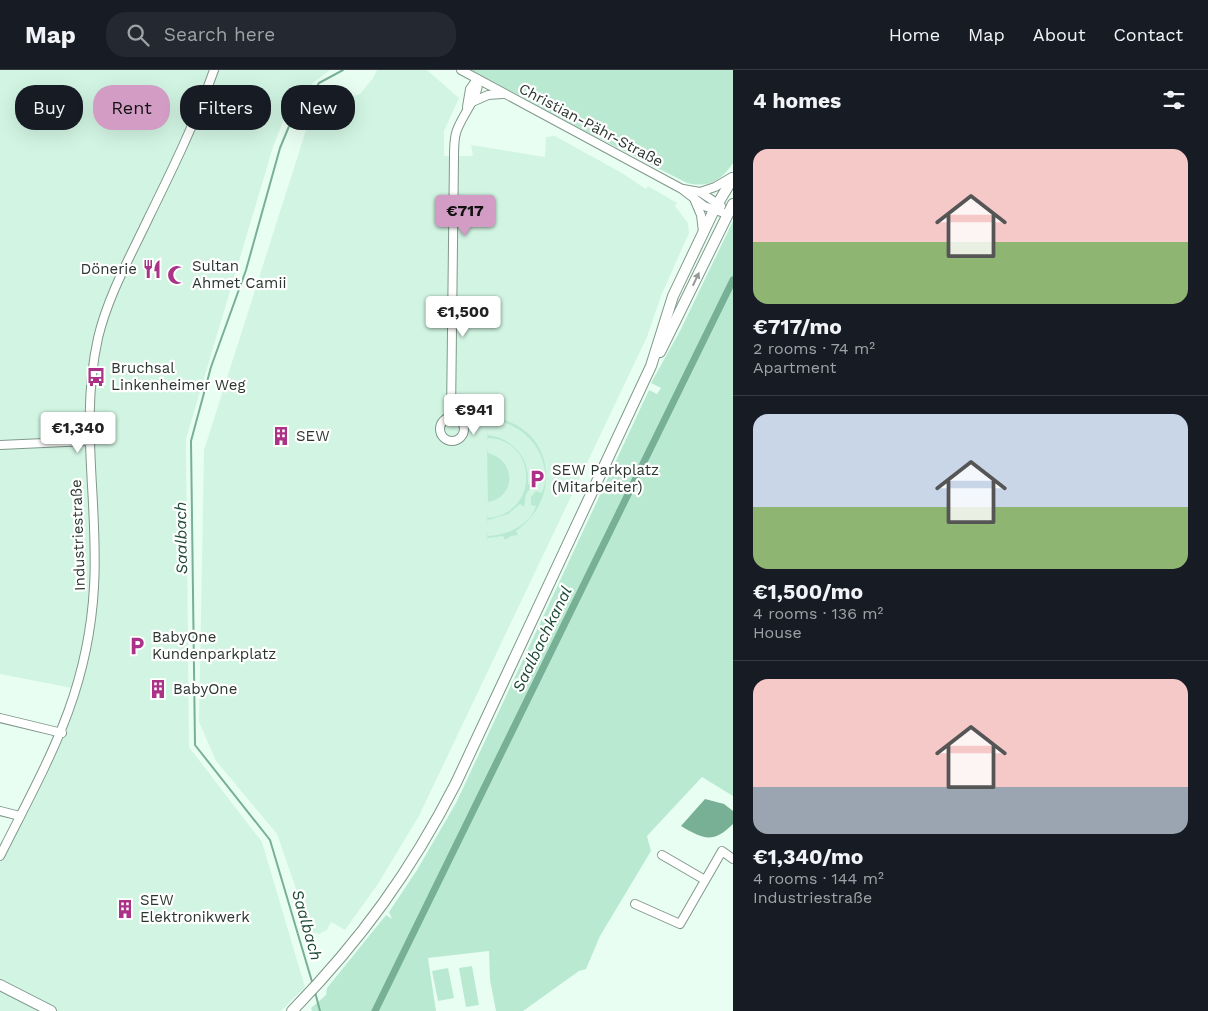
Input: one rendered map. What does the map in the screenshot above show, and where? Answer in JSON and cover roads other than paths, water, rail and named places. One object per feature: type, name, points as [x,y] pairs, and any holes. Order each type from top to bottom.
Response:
[{"type":"main road","points":[[651,366],[673,296],[716,206],[733,177]]},
{"type":"main road","points":[[292,1011],[320,982],[369,925],[414,861],[434,826],[651,366],[672,329],[733,204]]},
{"type":"main road","points":[[0,985],[51,1011]]},
{"type":"street","name":"Industriestraße","points":[[0,856],[62,733],[80,678],[92,616],[95,563],[88,441],[88,406],[92,372],[106,312],[123,270],[185,142],[214,70]]},
{"type":"street","name":"Christian-Pähr-Straße","points":[[461,70],[682,189],[694,199],[716,206]]},
{"type":"street","points":[[452,416],[453,164],[456,133],[478,87],[477,79]]},
{"type":"street","points":[[469,106],[488,95],[504,94]]},
{"type":"street","points":[[700,192],[715,188],[733,177]]},
{"type":"street","name":"Christian-Pähr-Straße","points":[[682,189],[700,192],[727,214]]},
{"type":"street","points":[[694,199],[701,215],[703,232]]},
{"type":"street","points":[[0,445],[88,441]]},
{"type":"street","points":[[0,718],[62,733]]},
{"type":"street","points":[[0,811],[20,816]]},
{"type":"street","points":[[635,904],[680,924],[722,851],[733,860]]},
{"type":"street","points":[[662,855],[705,880]]},
{"type":"waterway","name":"Saalbach","points":[[313,985],[270,840],[195,745],[191,441],[211,367],[246,270],[280,148],[292,119],[307,103],[319,83],[343,70]]},
{"type":"waterway","name":"Saalbachkanal","points":[[375,1011],[733,280]]},
{"type":"waterway","name":"Saalbach","points":[[315,992],[320,1011]]},
{"type":"place","name":"Dönerie","points":[[152,269]]},
{"type":"place","name":"Sultan Ahmet Camii","points":[[177,275]]},
{"type":"place","name":"Bruchsal Linkenheimer Weg","points":[[96,377]]},
{"type":"place","name":"SEW","points":[[281,436]]},
{"type":"place","name":"SEW Parkplatz (Mitarbeiter)","points":[[537,479]]},
{"type":"place","name":"BabyOne Kundenparkplatz","points":[[137,646]]},
{"type":"place","name":"BabyOne","points":[[158,689]]},
{"type":"place","name":"SEW Elektronikwerk","points":[[125,909]]}]
